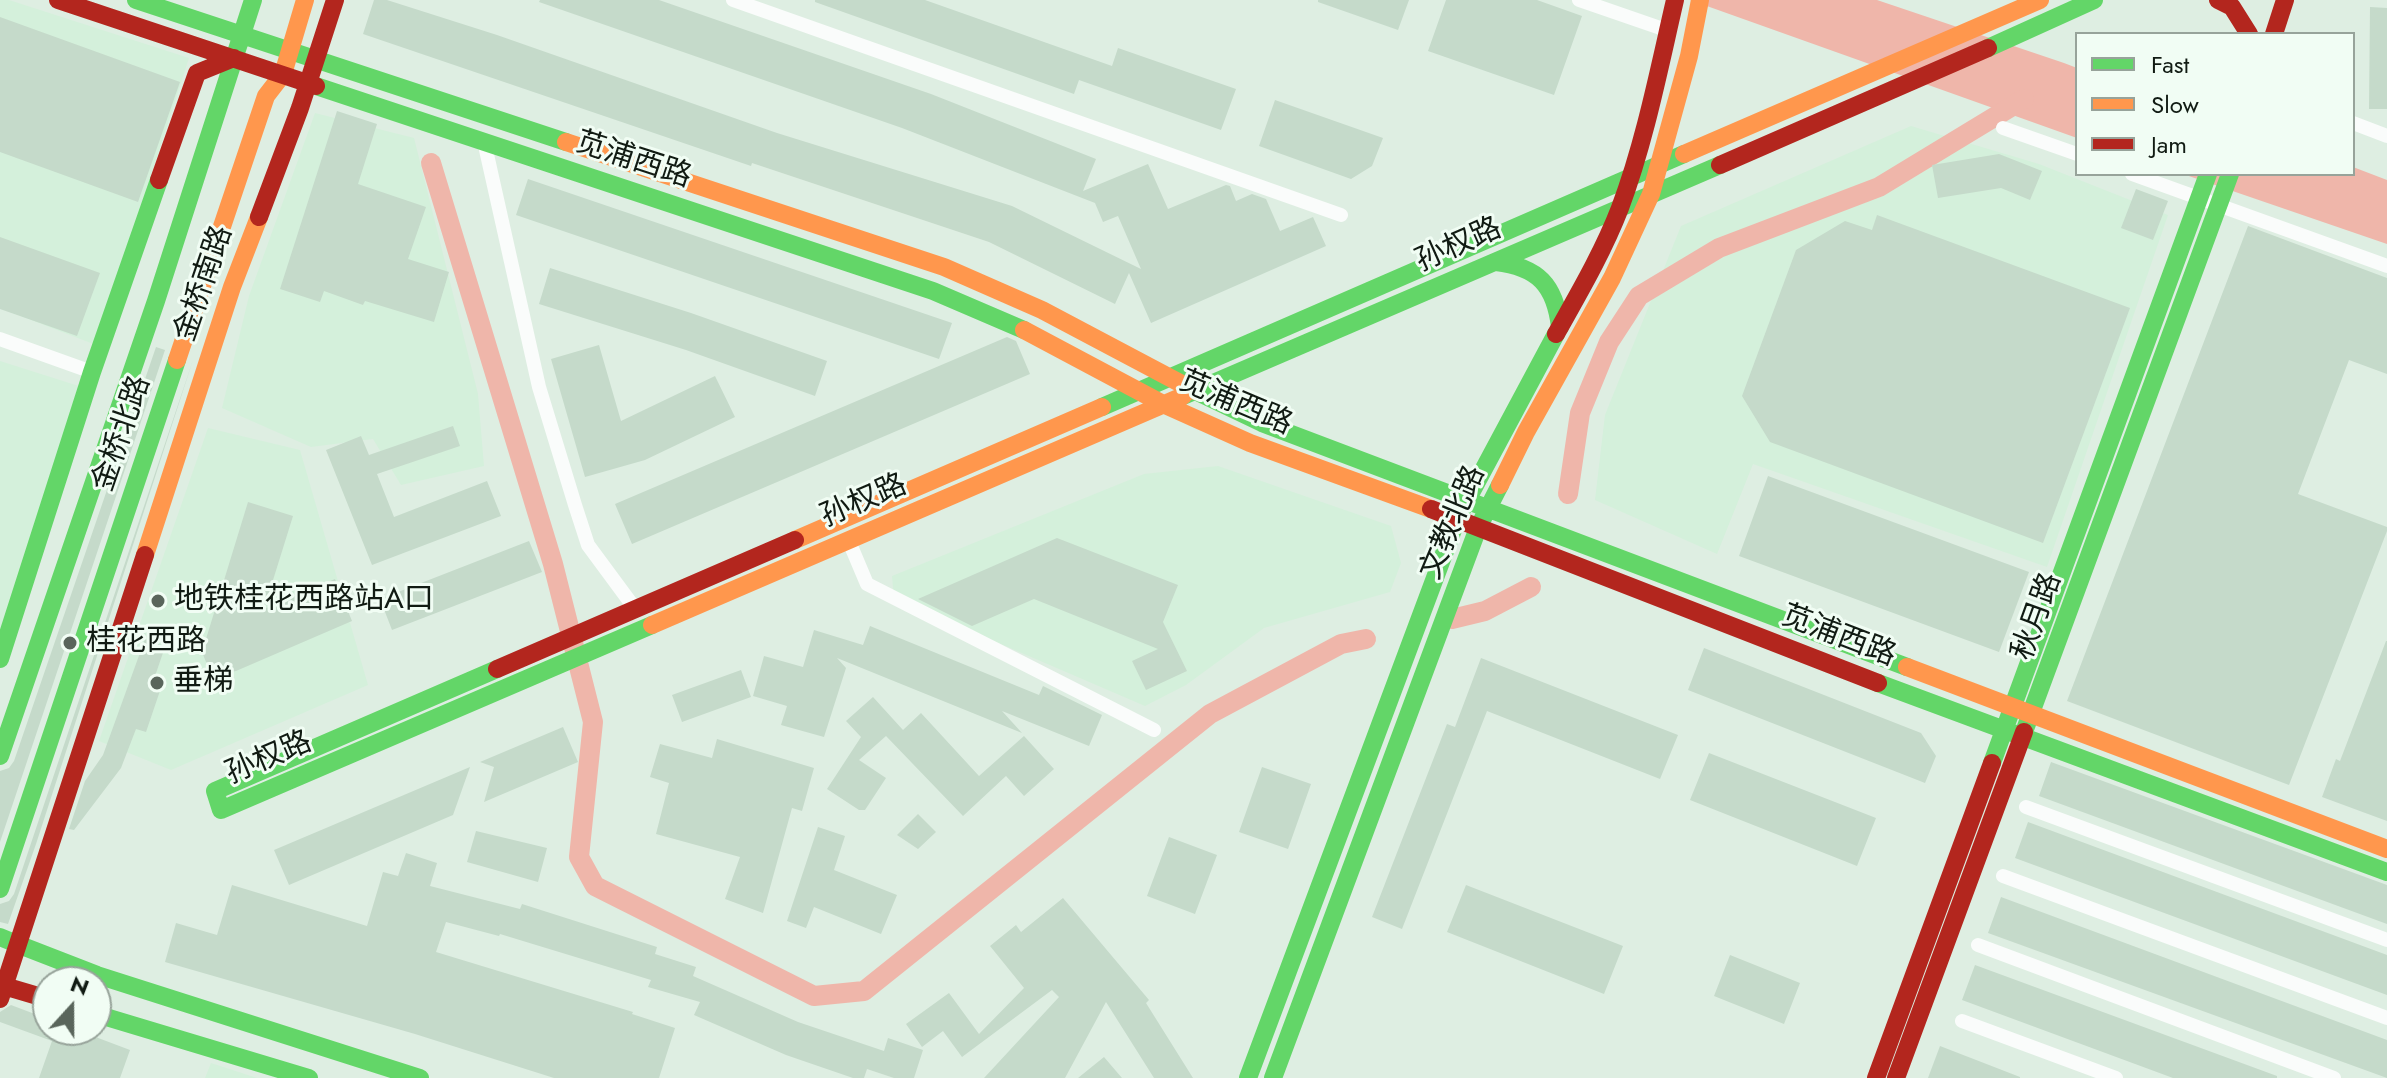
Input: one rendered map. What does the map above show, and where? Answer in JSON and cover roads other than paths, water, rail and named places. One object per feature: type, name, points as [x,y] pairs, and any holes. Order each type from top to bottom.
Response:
[{"type":"street","name":"苋浦西路","points":[[58,0],[933,291],[1031,333],[1163,404],[1250,443],[1457,519],[2003,731],[2387,872]]},
{"type":"street","name":"苋浦西路","points":[[136,0],[944,267],[1042,310],[1170,379],[1262,423],[1467,498],[2387,849]]},
{"type":"street","name":"金桥北路","points":[[0,756],[156,301],[253,0]]},
{"type":"street","name":"金桥北路","points":[[0,889],[266,96],[283,74],[305,0]]},
{"type":"street","name":"金桥南路","points":[[1,990],[8,940],[232,287],[308,83],[335,0]]},
{"type":"street","points":[[1579,0],[1672,14]]},
{"type":"street","name":"文教北路","points":[[1273,1078],[1478,528],[1612,278],[1651,194],[1661,165],[1700,0]]},
{"type":"street","points":[[2000,0],[2021,8]]},
{"type":"street","name":"孙权路","points":[[616,628],[636,610],[2040,0]]},
{"type":"street","name":"孙权路","points":[[554,656],[215,791],[221,810],[616,628],[848,539],[1902,87],[2094,0]]},
{"type":"street","points":[[2218,0],[2232,7],[2248,32]]},
{"type":"street","points":[[2275,32],[2285,0]]},
{"type":"street","points":[[742,2],[1341,215]]},
{"type":"street","name":"文教北路","points":[[1248,1078],[1457,519],[1589,276],[1620,207],[1672,14]]},
{"type":"street","name":"金桥北路","points":[[0,659],[92,372],[197,73],[234,58]]},
{"type":"street","points":[[2355,124],[2387,136]]},
{"type":"street","points":[[2003,128],[2075,153]]},
{"type":"street","points":[[484,141],[539,387],[575,505],[588,545],[636,610]]},
{"type":"street","points":[[2138,176],[2387,266]]},
{"type":"street","name":"秋月路","points":[[1876,1078],[2207,176]]},
{"type":"street","name":"秋月路","points":[[1896,1078],[2229,176]]},
{"type":"street","points":[[1492,262],[1515,263],[1535,272],[1554,296],[1559,307],[1560,327]]},
{"type":"street","points":[[189,327],[232,287]]},
{"type":"street","points":[[0,339],[92,372]]},
{"type":"street","points":[[848,539],[867,584],[1154,730]]},
{"type":"street","points":[[2026,807],[2387,940]]},
{"type":"street","points":[[2003,876],[2387,1018]]},
{"type":"street","points":[[8,940],[97,975],[420,1078]]},
{"type":"street","points":[[1978,945],[2334,1078]]},
{"type":"street","points":[[1,990],[32,996]]},
{"type":"street","points":[[112,1019],[309,1078]]},
{"type":"street","points":[[1962,1021],[2116,1078]]},
{"type":"waterway","points":[[1568,494],[1580,413],[1609,342],[1639,296],[1719,248],[1879,187],[2024,99]]},
{"type":"waterway","points":[[431,163],[553,564],[593,722],[579,857],[595,886],[814,996],[864,991],[1210,714],[1341,644],[1366,639]]},
{"type":"waterway","points":[[1452,619],[1485,611],[1531,587]]},
{"type":"place","name":"地铁桂花西路站A口","points":[[158,601]]},
{"type":"place","name":"桂花西路","points":[[70,643]]},
{"type":"place","name":"垂梯","points":[[157,683]]}]
